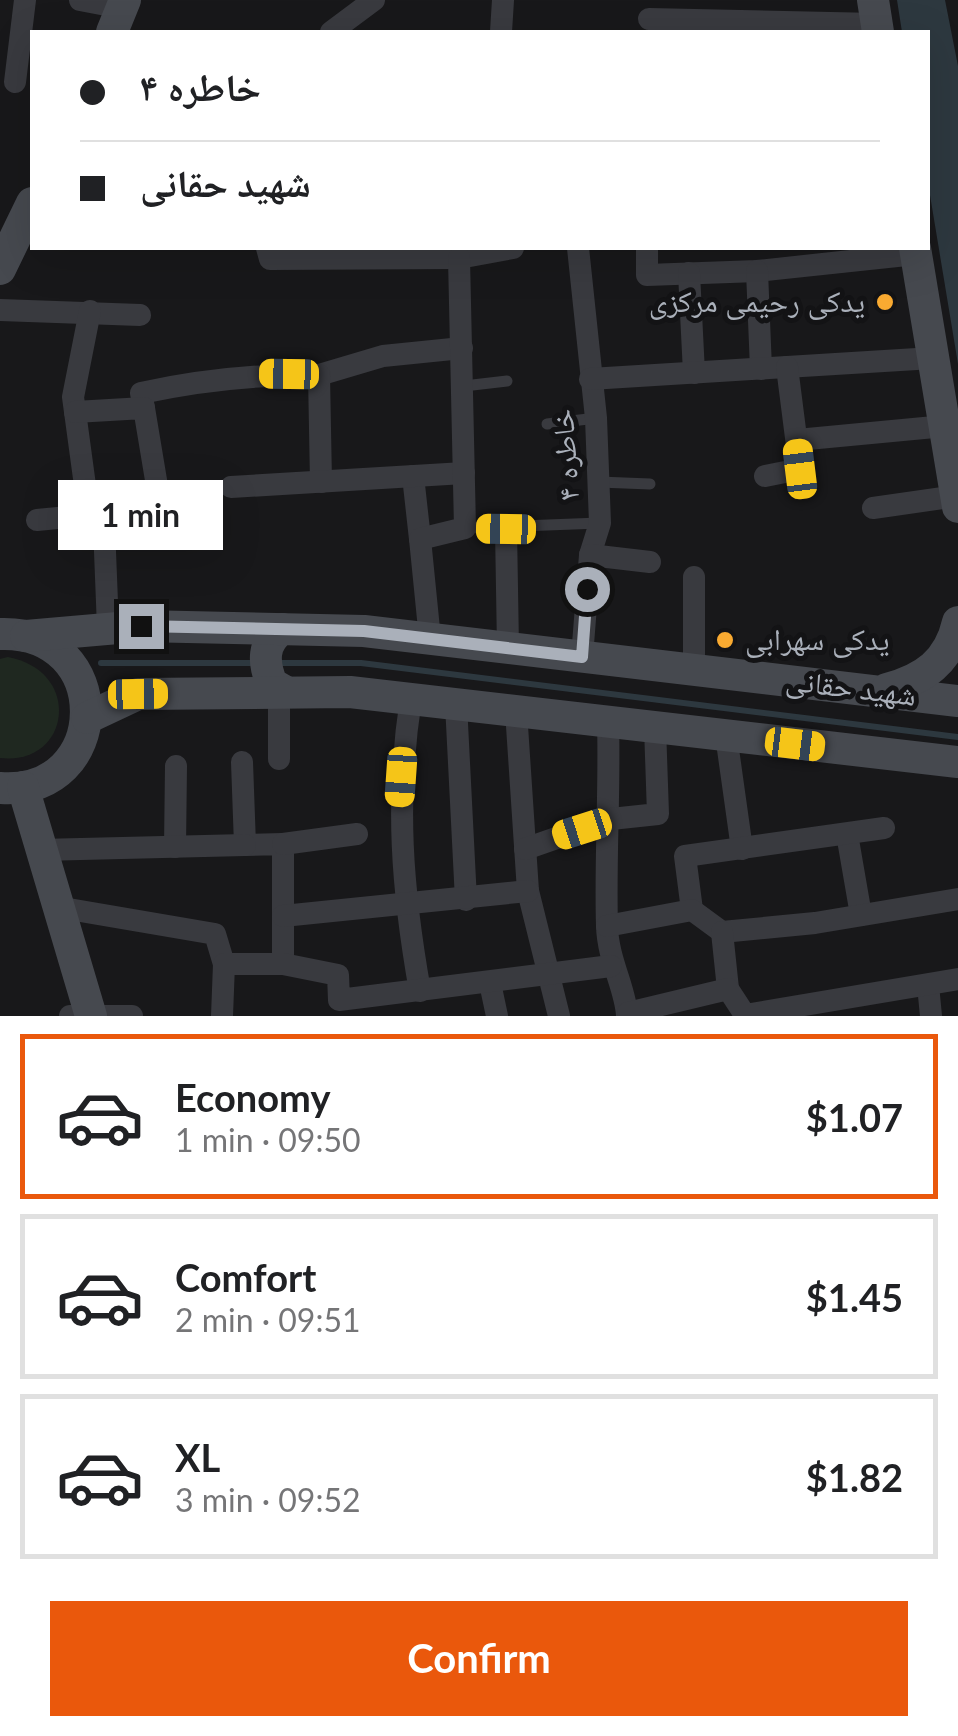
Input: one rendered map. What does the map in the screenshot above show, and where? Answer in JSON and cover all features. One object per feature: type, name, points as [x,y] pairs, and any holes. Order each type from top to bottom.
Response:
[{"type":"main road","points":[[0,270],[30,209]]},
{"type":"main road","points":[[915,251],[957,502]]},
{"type":"main road","points":[[877,692],[921,680],[935,668],[958,622]]},
{"type":"main road","name":"شهید حقانی","points":[[13,635],[108,628],[364,631],[958,701]]},
{"type":"main road","points":[[282,629],[266,644],[265,657],[272,684],[282,692]]},
{"type":"main road","points":[[13,635],[56,650],[78,675],[87,718],[74,756],[58,772],[12,788],[40,850],[91,1015]]},
{"type":"main road","name":"شهید حقانی","points":[[87,718],[138,694],[350,692],[950,764]]},
{"type":"street","points":[[15,82],[24,0]]},
{"type":"street","points":[[80,0],[120,13]]},
{"type":"street","points":[[334,30],[374,0]]},
{"type":"street","points":[[502,30],[503,0]]},
{"type":"street","points":[[649,19],[755,10],[876,19]]},
{"type":"street","points":[[268,250],[270,260],[324,254],[459,258],[502,250]]},
{"type":"street","name":"خاطره ۴","points":[[578,250],[596,418],[600,523],[590,555],[582,657]]},
{"type":"street","points":[[647,250],[647,275],[757,270],[915,251]]},
{"type":"street","points":[[420,540],[465,528],[459,258]]},
{"type":"street","points":[[757,270],[761,369]]},
{"type":"street","points":[[689,273],[694,373]]},
{"type":"street","points":[[0,310],[140,316]]},
{"type":"street","points":[[90,311],[74,398],[97,520],[108,628]]},
{"type":"street","points":[[36,520],[163,522],[141,392],[258,374],[320,375],[382,356],[462,348]]},
{"type":"street","points":[[590,379],[934,358]]},
{"type":"street","points":[[765,476],[800,469],[787,367]]},
{"type":"street","points":[[320,375],[321,482]]},
{"type":"street","points":[[75,412],[144,408]]},
{"type":"street","points":[[797,440],[945,426]]},
{"type":"street","points":[[231,486],[464,473]]},
{"type":"street","points":[[413,476],[430,639]]},
{"type":"street","points":[[873,508],[957,502]]},
{"type":"street","points":[[506,529],[508,648]]},
{"type":"street","points":[[590,555],[650,562]]},
{"type":"street","points":[[694,577],[694,670]]},
{"type":"street","points":[[279,759],[282,692]]},
{"type":"street","points":[[411,698],[399,804],[405,904],[420,991]]},
{"type":"street","points":[[456,704],[466,900]]},
{"type":"street","points":[[516,711],[528,891],[559,1016]]},
{"type":"street","points":[[608,722],[611,820],[607,926],[611,966],[628,1014],[679,1009],[728,989]]},
{"type":"street","points":[[525,848],[611,820],[658,814],[654,727]]},
{"type":"street","points":[[726,736],[742,848]]},
{"type":"street","points":[[242,762],[245,846]]},
{"type":"street","points":[[176,766],[176,848]]},
{"type":"street","points":[[692,910],[686,856],[884,828]]},
{"type":"street","points":[[40,850],[245,846],[357,834]]},
{"type":"street","points":[[846,834],[861,915]]},
{"type":"street","points":[[283,844],[283,964]]},
{"type":"street","points":[[283,916],[528,891]]},
{"type":"street","points":[[607,926],[692,910],[722,932],[958,899]]},
{"type":"street","points":[[57,906],[215,934],[224,964],[222,1016]]},
{"type":"street","points":[[722,932],[728,989],[745,1016],[791,1011],[958,978]]},
{"type":"street","points":[[224,964],[283,964],[338,975],[340,1008],[420,991],[611,966]]},
{"type":"street","points":[[490,983],[497,1016]]},
{"type":"street","points":[[928,986],[931,1016]]},
{"type":"street","points":[[70,1016],[132,1016]]},
{"type":"lane","points":[[464,386],[507,381]]},
{"type":"lane","points":[[547,424],[596,418]]},
{"type":"lane","points":[[599,482],[650,484]]},
{"type":"lane","points":[[465,528],[600,523]]},
{"type":"shaded area","points":[[897,0],[945,0],[958,66],[958,364],[930,195],[930,30],[902,30]]},
{"type":"shaded area","points":[[8,657],[32,666],[48,680],[57,697],[59,716],[54,733],[42,748],[24,757],[0,758],[0,659]]},
{"type":"waterway","points":[[101,663],[255,663]]},
{"type":"waterway","points":[[277,663],[361,663],[958,737]]},
{"type":"place","name":"یدکی رحیمی مرکزی","points":[[885,302]]},
{"type":"place","name":"یدکی سهرابی","points":[[725,640]]},
{"type":"route","points":[[141,626],[364,631],[582,657],[587,589]]}]
